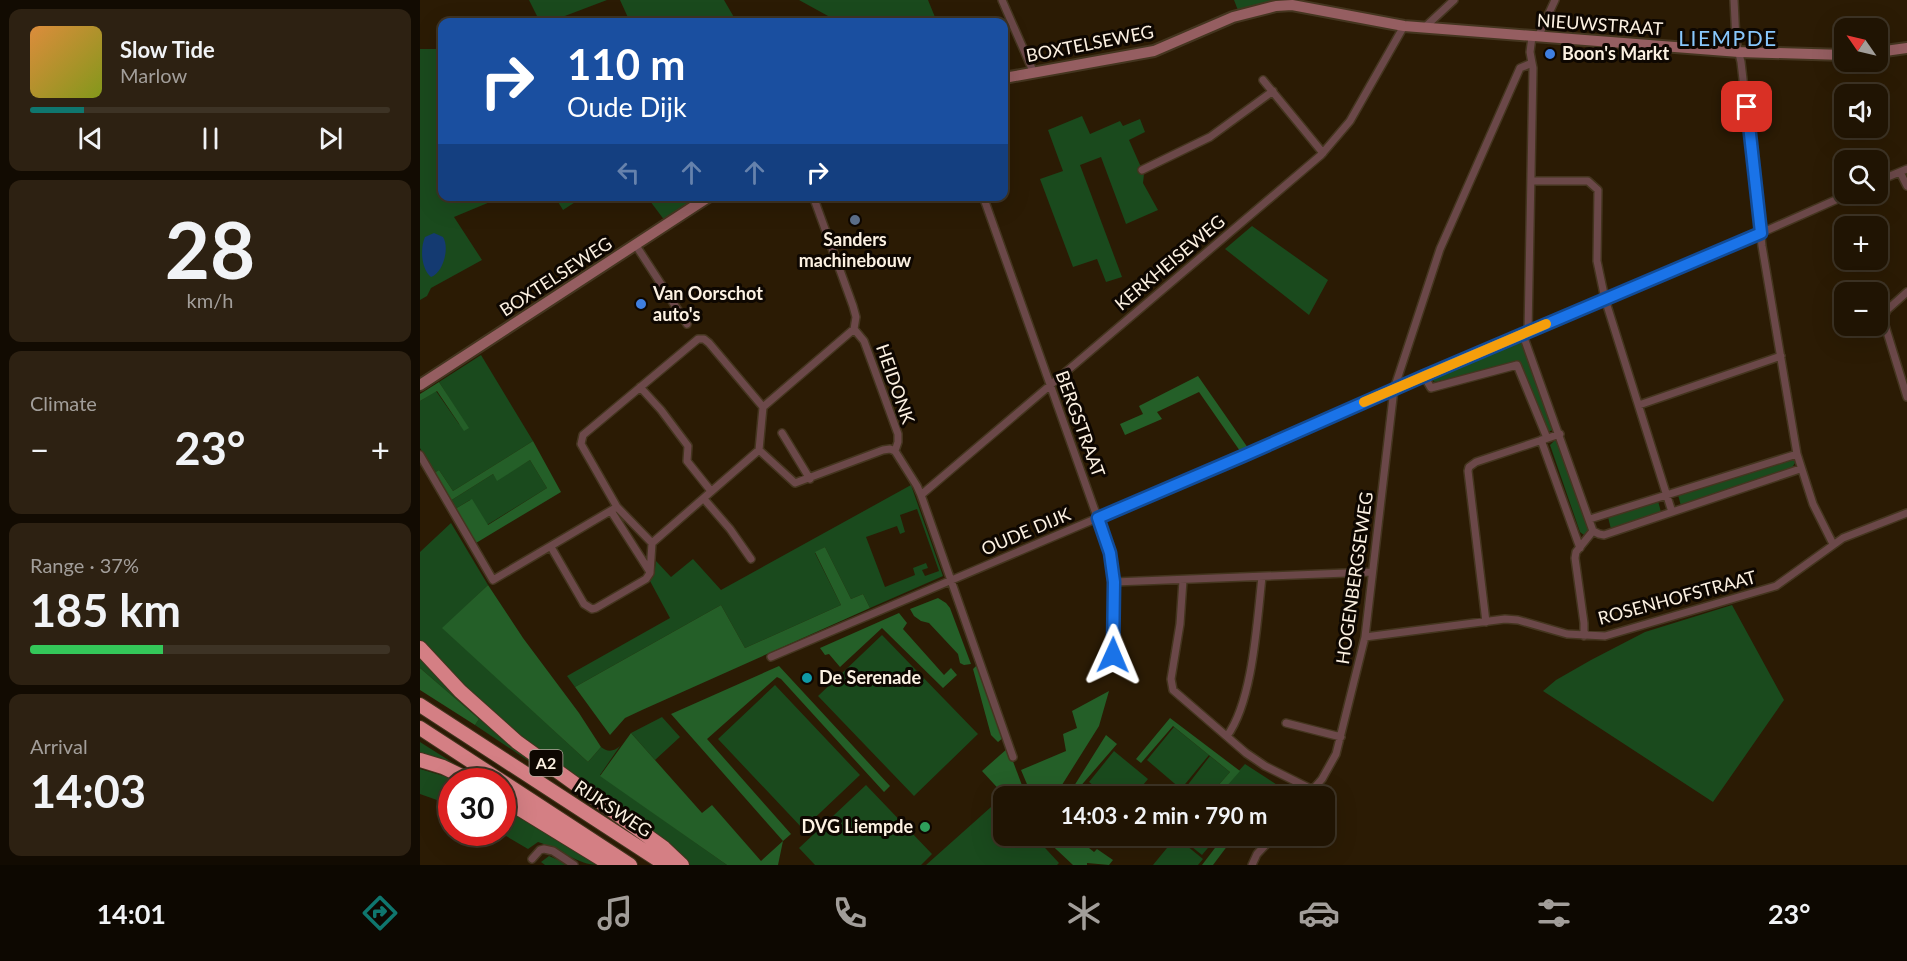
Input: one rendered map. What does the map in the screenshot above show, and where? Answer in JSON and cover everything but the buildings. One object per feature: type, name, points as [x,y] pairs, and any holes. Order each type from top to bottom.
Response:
[{"type":"highway","name":"A2","points":[[420,648],[460,691],[517,742],[664,848],[682,865]]},
{"type":"highway","name":"RIJKSWEG","points":[[420,705],[666,865]]},
{"type":"highway","name":"RIJKSWEG","points":[[420,728],[630,865]]},
{"type":"highway","points":[[420,760],[445,768]]},
{"type":"highway","points":[[516,807],[611,865]]},
{"type":"street","points":[[1002,0],[1033,71]]},
{"type":"street","points":[[1425,27],[1454,0]]},
{"type":"street","points":[[1555,0],[1535,37],[1530,52],[1533,68],[1526,333],[1593,531],[1604,535],[1800,470]]},
{"type":"street","points":[[1734,0],[1736,41],[1761,233],[1797,454],[1800,470],[1813,504],[1833,544]]},
{"type":"street","name":"BOXTELSEWEG","points":[[1008,77],[1154,51],[1233,17],[1290,2],[1404,26],[1425,27]]},
{"type":"street","name":"KERKHEISEWEG","points":[[921,495],[1323,153],[1350,122],[1404,26]]},
{"type":"street","name":"NIEUWSTRAAT","points":[[1425,27],[1739,52],[1834,55]]},
{"type":"street","points":[[1888,51],[1907,48]]},
{"type":"street","name":"HOGENBERGSEWEG","points":[[1315,786],[1336,754],[1365,637],[1395,389],[1440,249],[1520,68],[1532,63]]},
{"type":"street","points":[[1263,80],[1323,153]]},
{"type":"street","points":[[1142,170],[1210,137],[1272,91]]},
{"type":"street","points":[[1888,177],[1904,171],[1907,186]]},
{"type":"street","points":[[1531,182],[1588,181],[1598,190],[1598,261],[1605,299],[1672,512]]},
{"type":"street","name":"BOXTELSEWEG","points":[[420,385],[702,201]]},
{"type":"street","name":"HEIDONK","points":[[815,201],[853,306],[856,317],[854,329],[864,340],[898,434],[895,452],[921,495],[1013,757]]},
{"type":"street","name":"BERGSTRAAT","points":[[984,201],[1110,553],[1114,582],[1113,668]]},
{"type":"street","name":"OUDE DIJK","points":[[771,657],[1233,461],[1424,376],[1834,201]]},
{"type":"street","points":[[635,244],[687,324]]},
{"type":"street","points":[[1907,292],[1887,310],[1883,319],[1907,397]]},
{"type":"street","points":[[854,329],[763,407],[760,413],[759,450],[790,480],[800,483],[884,450],[890,449],[895,452]]},
{"type":"street","points":[[650,573],[581,444],[583,435],[698,339],[704,339],[763,407]]},
{"type":"street","points":[[1639,405],[1781,356]]},
{"type":"street","points":[[1424,376],[1431,388],[1517,365],[1580,548]]},
{"type":"street","points":[[640,387],[688,446],[687,461],[711,491]]},
{"type":"street","points":[[782,434],[810,479]]},
{"type":"street","points":[[1486,622],[1469,467],[1476,462],[1560,434]]},
{"type":"street","points":[[551,547],[584,604],[592,609],[596,608],[646,579],[650,573],[652,543],[759,450]]},
{"type":"street","points":[[1590,519],[1797,454]]},
{"type":"street","points":[[420,455],[493,580],[614,509]]},
{"type":"street","points":[[704,499],[730,529],[751,559]]},
{"type":"street","points":[[614,509],[652,543]]},
{"type":"street","name":"ROSENHOFSTRAAT","points":[[1365,637],[1505,619],[1518,620],[1567,634],[1605,636],[1776,586],[1833,544],[1907,513]]},
{"type":"street","points":[[1584,636],[1575,558],[1593,531]]},
{"type":"street","points":[[1114,582],[1372,572]]},
{"type":"street","points":[[1227,736],[1239,717],[1244,696],[1256,637],[1262,577]]},
{"type":"street","points":[[1184,580],[1180,624],[1171,678],[1173,690],[1265,766],[1298,786]]},
{"type":"street","points":[[1286,723],[1341,737]]},
{"type":"street","points":[[1252,865],[1257,854],[1265,846]]},
{"type":"street","points":[[532,859],[540,850],[548,849],[574,865]]},
{"type":"green space","points":[[529,0],[607,0],[560,18],[538,18]]},
{"type":"green space","points":[[620,0],[724,0],[734,18],[628,18]]},
{"type":"green space","points":[[799,0],[928,0],[935,18],[832,18]]},
{"type":"green space","points":[[1234,0],[1283,0],[1239,13]]},
{"type":"green space","points":[[420,49],[438,49],[438,201],[492,201],[454,217],[482,260],[431,288],[427,296],[420,300]]},
{"type":"green space","points":[[1082,116],[1090,134],[1120,121],[1123,126],[1140,119],[1145,132],[1129,140],[1144,174],[1143,183],[1158,210],[1126,224],[1101,157],[1080,165],[1122,277],[1106,282],[1097,259],[1073,267],[1040,179],[1063,171],[1048,130]]},
{"type":"green space","points":[[557,201],[577,201],[563,210]]},
{"type":"green space","points":[[650,201],[698,201],[665,221]]},
{"type":"green space","points":[[1252,226],[1328,280],[1309,315],[1225,249]]},
{"type":"green space","points":[[1522,341],[1555,429],[1548,432],[1517,362],[1433,381],[1461,365]]},
{"type":"green space","points":[[481,355],[533,441],[453,491],[439,470],[434,473],[420,448],[420,401],[436,391],[459,424],[468,428],[439,382]]},
{"type":"green space","points":[[1198,376],[1248,448],[1240,451],[1199,392],[1157,412],[1162,419],[1125,435],[1120,424],[1143,414],[1139,406]]},
{"type":"green space","points":[[439,382],[469,428],[464,431],[437,391],[420,401],[420,394]]},
{"type":"green space","points":[[1555,440],[1559,441],[1589,530],[1584,535],[1580,532],[1550,445]]},
{"type":"green space","points":[[533,441],[561,492],[476,543],[455,509],[472,499],[488,525],[547,488],[530,460],[497,481],[493,474],[450,501],[434,473],[439,470],[453,491]]},
{"type":"green space","points":[[1794,457],[1795,463],[1791,469],[1681,506],[1678,495]]},
{"type":"green space","points":[[530,460],[547,488],[487,525],[470,500],[455,509],[450,501],[493,474],[497,480]]},
{"type":"green space","points":[[911,485],[943,576],[870,608],[863,594],[851,599],[825,547],[815,553],[841,605],[745,648],[721,605],[575,687],[567,676],[670,618],[650,581],[654,575],[656,561],[671,577],[693,559],[721,590]],"holes":[[[917,509],[939,571],[925,576],[922,570],[928,568],[926,563],[913,568],[915,575],[885,587],[866,537],[897,526],[900,534],[905,532],[900,515]]]},
{"type":"green space","points":[[1658,501],[1661,512],[1611,529],[1608,517]]},
{"type":"green space","points":[[451,523],[488,585],[443,628],[588,762],[601,747],[611,751],[620,746],[600,775],[727,865],[681,865],[542,759],[420,645],[420,552]]},
{"type":"green space","points":[[825,547],[851,599],[863,594],[870,608],[625,718],[610,735],[575,687],[721,605],[745,648],[841,605],[815,552]]},
{"type":"green space","points":[[488,585],[601,747],[588,762],[442,628]]},
{"type":"green space","points":[[938,598],[950,608],[971,664],[960,663],[958,654],[929,623],[914,616],[910,609]]},
{"type":"green space","points":[[1732,605],[1784,700],[1713,802],[1543,691],[1556,680],[1645,632]]},
{"type":"green space","points":[[899,613],[907,623],[903,629],[944,675],[951,668],[957,675],[943,688],[882,628],[840,667],[829,654],[825,655],[820,648]]},
{"type":"green space","points":[[882,635],[978,734],[914,796],[818,696]]},
{"type":"green space","points":[[420,653],[584,798],[475,725],[479,719],[420,668]]},
{"type":"green space","points":[[979,663],[1004,737],[998,742],[991,735],[973,669]]},
{"type":"green space","points":[[779,666],[890,786],[884,792],[777,677],[707,739],[791,834],[783,841],[671,714]]},
{"type":"green space","points":[[420,668],[479,719],[475,725],[420,690]]},
{"type":"green space","points":[[775,685],[860,775],[803,829],[718,739]]},
{"type":"green space","points":[[1109,691],[1099,726],[1061,786],[1028,786],[1021,770],[1066,751],[1063,734],[1077,728],[1072,711]]},
{"type":"green space","points":[[662,717],[680,737],[655,760],[631,733]]},
{"type":"green space","points":[[1170,718],[1240,771],[1227,786],[1218,786],[1230,772],[1173,726],[1141,763],[1136,759]]},
{"type":"green space","points":[[1174,727],[1209,755],[1183,786],[1177,786],[1147,760]]},
{"type":"green space","points":[[631,733],[702,813],[712,805],[761,861],[783,841],[778,865],[727,865],[600,776]]},
{"type":"green space","points":[[1106,735],[1117,744],[1081,786],[1074,786]]},
{"type":"green space","points":[[420,742],[461,768],[420,757]]},
{"type":"green space","points":[[1008,748],[1022,786],[996,786],[982,771]]},
{"type":"green space","points":[[1114,751],[1148,779],[1142,786],[1094,786],[1089,782]]},
{"type":"green space","points":[[1210,756],[1230,772],[1218,786],[1187,786]]},
{"type":"green space","points":[[1245,764],[1279,786],[1225,786]]},
{"type":"green space","points":[[420,769],[438,774],[438,800],[420,794]]},
{"type":"green space","points":[[866,785],[932,854],[921,865],[815,865],[799,848]]},
{"type":"green space","points":[[993,805],[993,846],[1043,846],[1059,863],[1057,865],[926,865]]},
{"type":"green space","points":[[516,813],[598,865],[583,862],[538,842],[528,849],[516,842]]},
{"type":"green space","points":[[1053,846],[1086,846],[1094,852],[1097,849],[1113,860],[1109,865],[1087,863],[1087,865],[1073,865]]},
{"type":"green space","points":[[1169,846],[1187,846],[1203,859],[1198,865],[1153,865]]},
{"type":"green space","points":[[1193,846],[1210,846],[1202,855]]},
{"type":"green space","points":[[1216,846],[1227,846],[1213,865],[1202,865]]},
{"type":"green space","points":[[549,856],[570,865],[545,865],[541,862]]},
{"type":"water","points":[[434,233],[443,237],[446,247],[439,271],[431,277],[423,264],[422,247],[425,237]]},
{"type":"slow traffic","points":[[1364,402],[1546,324]]},
{"type":"place","name":"Boon's Markt","points":[[1550,54]]},
{"type":"place","name":"Sanders machinebouw","points":[[855,220]]},
{"type":"place","name":"Van Oorschot auto's","points":[[641,304]]},
{"type":"place","name":"De Serenade","points":[[807,678]]},
{"type":"place","name":"DVG Liempde","points":[[925,827]]},
{"type":"district","name":"LIEMPDE","points":[[1728,39]]},
{"type":"route","points":[[1113,655],[1114,582],[1110,553],[1098,518],[1761,233],[1747,107]]}]
